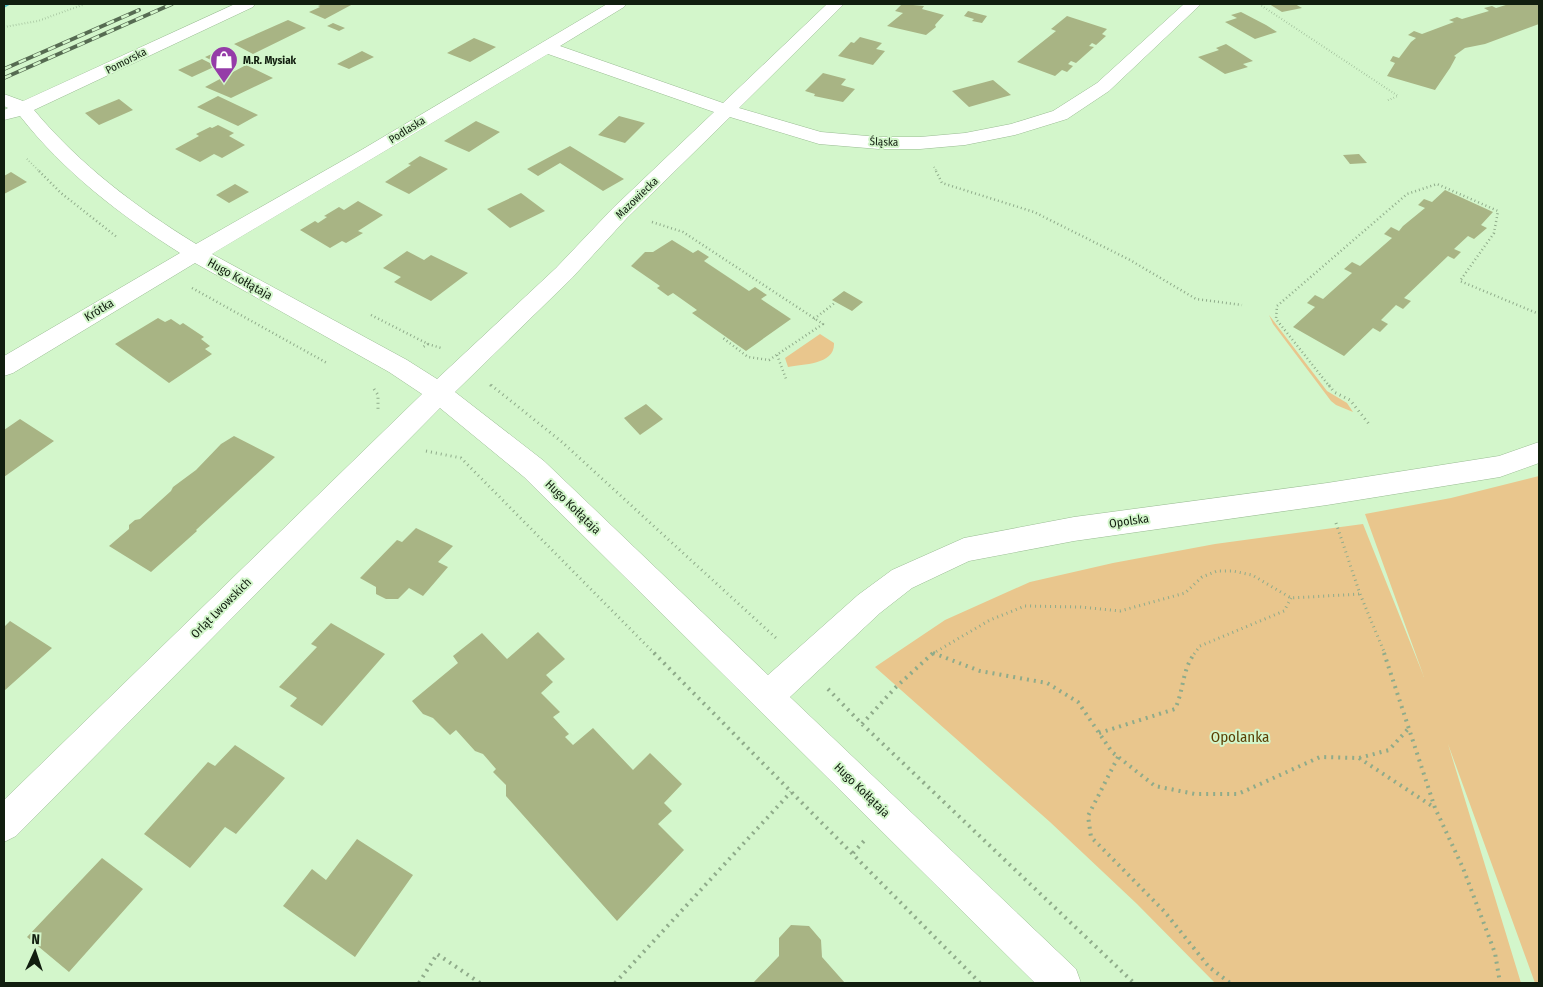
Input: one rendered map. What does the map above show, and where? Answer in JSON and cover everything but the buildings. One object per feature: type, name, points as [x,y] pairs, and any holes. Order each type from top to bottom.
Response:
[{"type":"street","name":"Pomorska","points":[[10,108],[93,77],[247,4]]},
{"type":"street","name":"Podlaska","points":[[194,254],[362,158],[618,4]]},
{"type":"street","name":"Mazowiecka","points":[[439,393],[564,273],[620,213],[836,4]]},
{"type":"street","name":"Śląska","points":[[546,47],[727,110],[819,138],[879,143],[920,143],[998,132],[1060,115],[1103,87],[1193,4]]},
{"type":"street","name":"Hugo Kołłątaja","points":[[10,108],[40,129],[87,176],[126,208],[194,254],[398,366],[439,393],[534,469],[1062,983]]},
{"type":"street","name":"Krótka","points":[[4,367],[194,254]]},
{"type":"street","name":"Orląt Lwowskich","points":[[4,824],[439,393]]},
{"type":"street","name":"Opolska","points":[[767,697],[869,604],[896,584],[964,550],[1074,529],[1326,494],[1500,466],[1539,452]]},
{"type":"path","points":[[4,27],[38,21],[85,4]]},
{"type":"path","points":[[1259,4],[1398,96],[1386,101]]},
{"type":"path","points":[[920,143],[942,183],[1034,212],[1130,260],[1196,299],[1242,305]]},
{"type":"path","points":[[1369,424],[1350,400],[1334,392],[1276,319],[1277,306],[1407,194],[1437,184],[1498,211],[1494,233],[1460,281],[1539,314]]},
{"type":"path","points":[[665,226],[683,232],[822,324],[769,360],[748,357],[722,338]]},
{"type":"path","points":[[814,319],[836,302]]},
{"type":"path","points":[[778,355],[786,380]]},
{"type":"path","points":[[486,380],[562,442],[804,665],[862,724],[1134,983]]},
{"type":"path","points":[[372,387],[377,392],[379,400],[377,413]]},
{"type":"path","points":[[394,437],[416,449],[460,458],[980,983]]},
{"type":"path","points":[[1326,494],[1360,594],[1382,649],[1435,808],[1464,868],[1494,953],[1500,983]]},
{"type":"path","points":[[862,724],[895,688],[932,653],[990,620],[1025,606],[1081,607],[1120,611],[1186,593],[1202,576],[1217,572],[1233,571],[1252,575],[1291,598],[1360,594]]},
{"type":"path","points":[[1099,733],[1175,708],[1181,696],[1187,664],[1200,646],[1284,611],[1291,598]]},
{"type":"path","points":[[932,653],[980,671],[1047,683],[1078,702],[1112,752],[1155,786],[1195,794],[1238,794],[1320,757],[1359,758],[1390,750],[1408,729]]},
{"type":"path","points":[[1118,757],[1088,816],[1091,837],[1164,911],[1209,967],[1230,983]]},
{"type":"path","points":[[1359,758],[1435,808]]},
{"type":"path","points":[[616,983],[791,792]]},
{"type":"path","points":[[419,983],[437,954],[480,983]]},
{"type":"green space","points":[[1269,315],[1327,391],[1347,403],[1353,412],[1331,401],[1273,324]]},
{"type":"green space","points":[[820,334],[834,343],[833,350],[829,356],[817,362],[788,367],[785,358]]},
{"type":"green space","name":"Opolanka","points":[[1539,476],[1539,983],[1535,983],[1448,744],[1521,983],[1215,983],[1137,904],[1050,822],[875,667],[945,620],[1030,582],[1113,563],[1215,544],[1363,524],[1424,677],[1365,514],[1451,498]]},
{"type":"waterway","points":[[4,6],[8,4]]},
{"type":"railway","points":[[4,78],[172,4]]},
{"type":"railway","points":[[4,69],[139,10]]},
{"type":"place","name":"M.R. Mysiak","points":[[224,84]]}]
